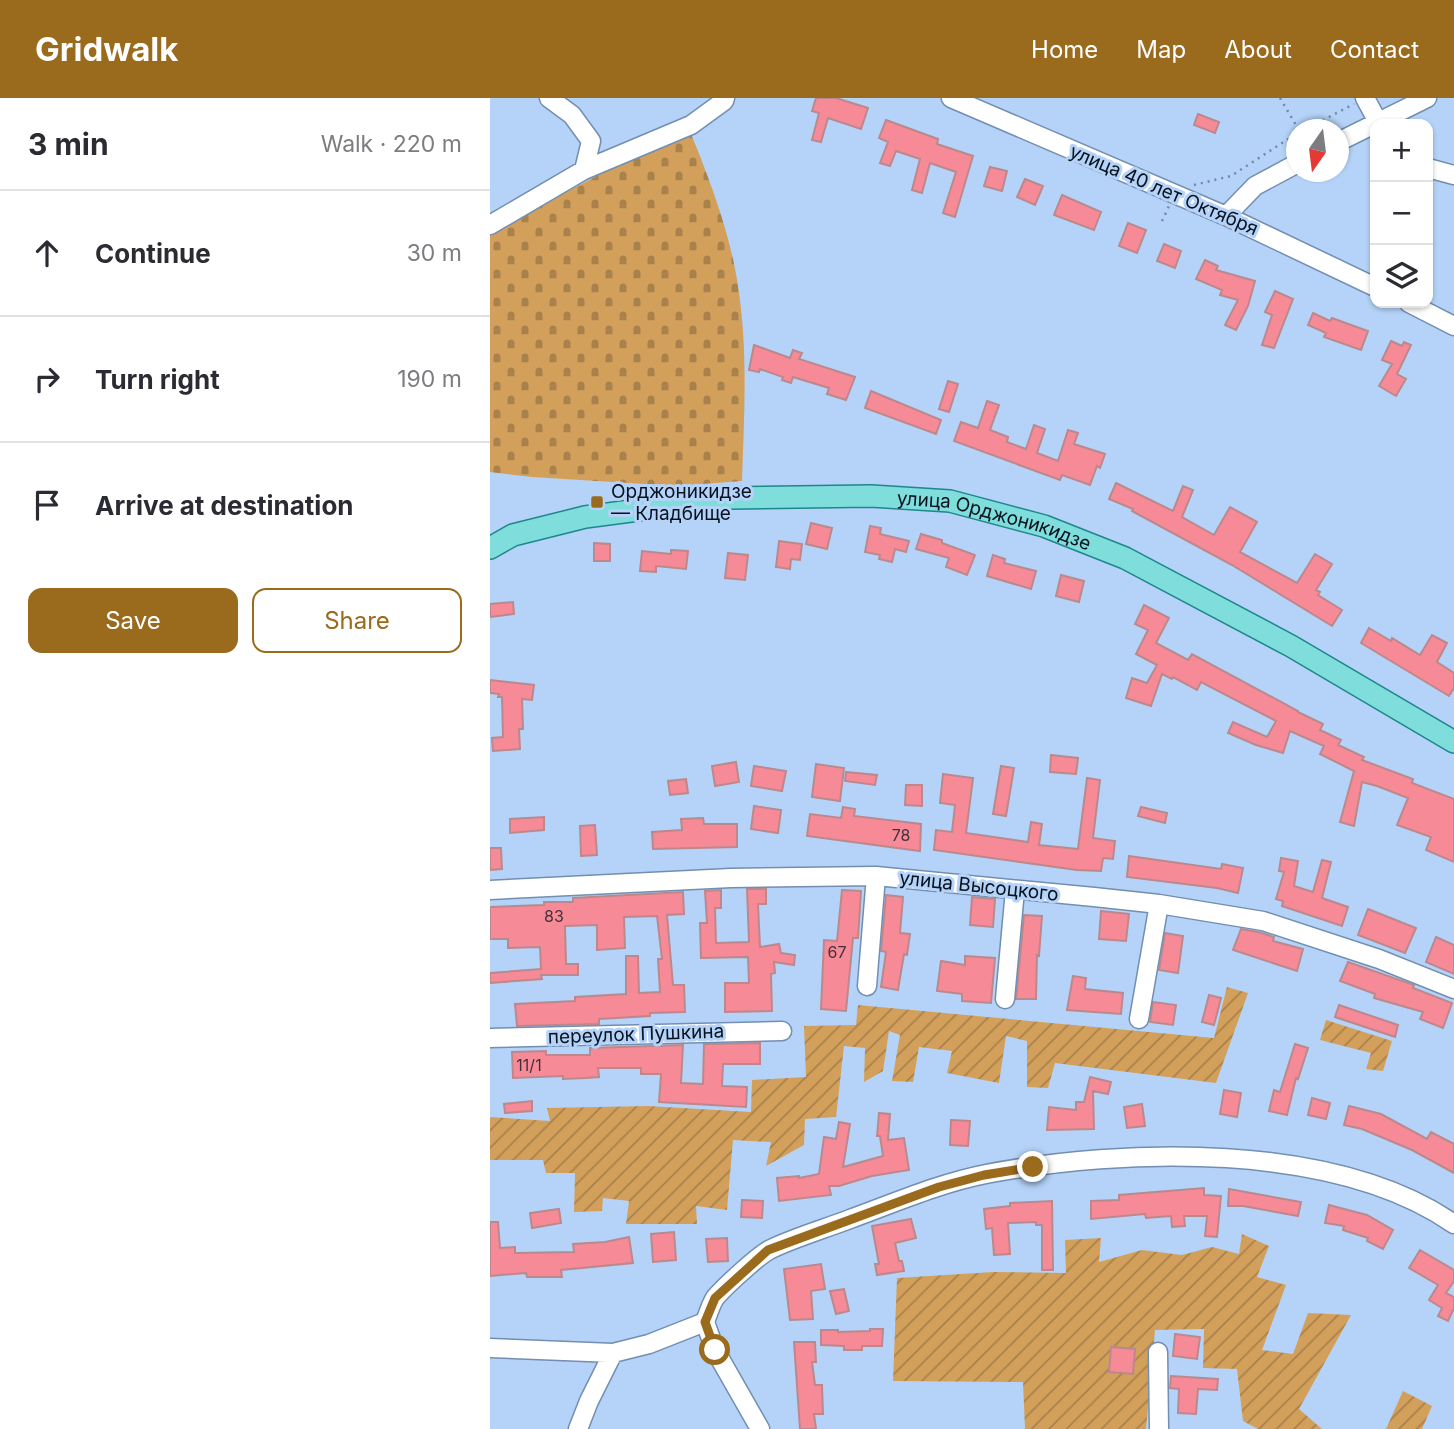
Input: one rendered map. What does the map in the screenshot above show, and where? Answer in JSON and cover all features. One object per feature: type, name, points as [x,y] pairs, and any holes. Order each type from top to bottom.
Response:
[{"type":"main road","name":"улица Орджоникидзе","points":[[490,548],[513,535],[585,517],[730,498],[871,496],[950,501],[1044,526],[1125,558],[1291,646],[1454,742]]},
{"type":"street","points":[[549,98],[572,115],[591,141],[584,170]]},
{"type":"street","points":[[490,225],[584,170],[691,125],[724,102],[725,98]]},
{"type":"street","name":"улица 40 лет Октября","points":[[951,98],[1226,216],[1370,285]]},
{"type":"street","points":[[1365,98],[1373,119]]},
{"type":"street","points":[[1387,119],[1427,98]]},
{"type":"street","points":[[1349,137],[1370,127]]},
{"type":"street","points":[[1433,169],[1454,175]]},
{"type":"street","points":[[1226,216],[1255,186],[1286,170]]},
{"type":"street","points":[[1419,308],[1454,326]]},
{"type":"street","points":[[867,986],[876,876]]},
{"type":"street","name":"улица Высоцкого","points":[[490,890],[731,878],[876,876],[1159,904],[1263,921],[1378,959],[1454,989]]},
{"type":"street","points":[[1006,999],[1015,890]]},
{"type":"street","points":[[1139,1020],[1159,904]]},
{"type":"street","name":"переулок Пушкина","points":[[490,1038],[782,1031]]},
{"type":"street","points":[[760,1429],[715,1350],[705,1322],[715,1298],[768,1250],[939,1187],[984,1175],[1033,1167],[1168,1157],[1277,1162],[1377,1185],[1442,1215],[1454,1224]]},
{"type":"street","points":[[490,1348],[613,1353],[649,1344],[705,1322]]},
{"type":"street","points":[[1158,1352],[1159,1429]]},
{"type":"street","points":[[578,1429],[613,1353]]},
{"type":"path","points":[[1280,98],[1292,119]]},
{"type":"path","points":[[1325,119],[1365,98]]},
{"type":"path","points":[[1162,221],[1177,187],[1231,176],[1286,141]]},
{"type":"green space","points":[[691,134],[720,212],[732,253],[739,293],[744,363],[742,481],[677,486],[490,472],[490,233],[604,172]]},
{"type":"green space","points":[[1227,987],[1248,993],[1216,1083],[1055,1063],[1048,1088],[1027,1087],[1027,1041],[1006,1036],[999,1083],[947,1073],[952,1051],[919,1047],[913,1082],[892,1081],[900,1035],[889,1031],[883,1071],[864,1082],[865,1048],[844,1046],[836,1117],[805,1119],[804,1145],[766,1166],[771,1142],[733,1140],[727,1210],[696,1206],[697,1224],[626,1224],[629,1201],[603,1198],[602,1211],[574,1212],[575,1173],[546,1173],[543,1160],[490,1160],[490,1117],[550,1121],[547,1108],[648,1106],[751,1112],[752,1080],[806,1077],[804,1026],[856,1025],[858,1005],[1214,1038]]},
{"type":"green space","points":[[1326,1020],[1392,1041],[1383,1071],[1366,1069],[1371,1053],[1320,1040]]},
{"type":"green space","points":[[1242,1234],[1269,1246],[1257,1277],[1286,1285],[1262,1350],[1293,1354],[1308,1313],[1351,1315],[1299,1409],[1322,1429],[1258,1429],[1243,1421],[1237,1369],[1203,1368],[1204,1329],[1155,1330],[1146,1429],[1025,1429],[1023,1382],[893,1381],[897,1278],[993,1272],[1066,1273],[1065,1240],[1101,1238],[1099,1262],[1142,1250],[1182,1255],[1212,1247],[1239,1254]]},
{"type":"green space","points":[[1403,1391],[1432,1406],[1422,1429],[1386,1429]]},
{"type":"building","points":[[816,98],[836,98],[868,108],[861,129],[828,118],[821,142],[812,140],[819,113],[812,111]]},
{"type":"building","points":[[1198,114],[1219,122],[1215,133],[1194,125]]},
{"type":"building","points":[[886,120],[938,139],[937,144],[973,156],[955,217],[943,213],[956,172],[930,163],[922,193],[912,190],[920,159],[896,151],[890,166],[880,163],[888,142],[879,138]]},
{"type":"building","points":[[990,167],[1007,171],[1002,191],[984,186]]},
{"type":"building","points":[[1025,179],[1043,186],[1035,205],[1017,197]]},
{"type":"building","points":[[1062,195],[1101,212],[1094,230],[1054,215]]},
{"type":"building","points":[[1128,223],[1146,230],[1137,253],[1119,246]]},
{"type":"building","points":[[1164,244],[1181,251],[1175,268],[1157,261]]},
{"type":"building","points":[[1205,260],[1218,266],[1216,270],[1255,281],[1248,306],[1236,330],[1225,325],[1238,300],[1220,295],[1222,290],[1196,279]]},
{"type":"building","points":[[1275,291],[1293,299],[1274,348],[1262,345],[1272,315],[1265,312]]},
{"type":"building","points":[[1313,313],[1330,321],[1332,318],[1368,331],[1361,350],[1324,337],[1326,333],[1308,325]]},
{"type":"building","points":[[1391,341],[1402,346],[1404,342],[1411,345],[1397,374],[1406,379],[1396,396],[1379,386],[1392,364],[1382,360]]},
{"type":"building","points":[[754,345],[790,358],[793,350],[802,353],[799,359],[855,377],[846,400],[827,394],[829,388],[793,377],[791,383],[782,380],[783,377],[760,369],[759,372],[749,370]]},
{"type":"building","points":[[948,381],[958,384],[949,412],[939,409]]},
{"type":"building","points":[[871,391],[941,420],[936,434],[865,408]]},
{"type":"building","points":[[987,401],[999,405],[990,430],[1008,437],[1007,442],[1026,449],[1034,425],[1045,429],[1037,453],[1058,461],[1068,430],[1078,433],[1074,444],[1105,454],[1090,485],[1062,475],[1060,480],[954,441],[961,422],[978,428]]},
{"type":"building","points":[[1116,483],[1173,511],[1183,486],[1193,490],[1182,517],[1214,535],[1230,507],[1257,522],[1240,552],[1297,583],[1315,554],[1332,564],[1316,590],[1320,592],[1318,595],[1342,610],[1332,626],[1232,565],[1132,511],[1133,509],[1109,499]]},
{"type":"building","points":[[811,523],[832,528],[827,549],[806,544]]},
{"type":"building","points":[[870,526],[881,528],[880,534],[909,541],[906,552],[895,549],[892,562],[879,559],[880,555],[865,552]]},
{"type":"building","points":[[921,534],[975,555],[967,575],[946,567],[949,558],[916,549]]},
{"type":"building","points":[[779,541],[802,544],[800,560],[791,559],[790,569],[776,567]]},
{"type":"building","points":[[594,543],[610,544],[610,561],[594,561]]},
{"type":"building","points":[[671,550],[688,551],[686,569],[656,566],[656,572],[640,571],[642,551],[671,554]]},
{"type":"building","points":[[728,553],[748,555],[745,580],[725,578]]},
{"type":"building","points":[[993,555],[1005,559],[1004,563],[1036,571],[1031,589],[987,576]]},
{"type":"building","points":[[1061,575],[1084,581],[1079,602],[1056,596]]},
{"type":"building","points":[[513,602],[514,614],[490,617],[490,604]]},
{"type":"building","points":[[1144,605],[1169,618],[1156,643],[1188,660],[1192,654],[1323,724],[1320,730],[1341,740],[1338,745],[1364,757],[1362,760],[1413,779],[1412,783],[1454,799],[1454,862],[1426,850],[1431,837],[1397,825],[1408,798],[1377,786],[1362,782],[1354,826],[1340,822],[1354,771],[1320,754],[1324,746],[1290,731],[1283,753],[1228,733],[1233,722],[1267,737],[1276,721],[1201,682],[1197,690],[1162,674],[1151,706],[1126,698],[1132,678],[1147,683],[1157,665],[1136,654],[1148,630],[1135,624]]},
{"type":"building","points":[[1369,628],[1420,655],[1432,635],[1447,643],[1437,662],[1454,673],[1454,688],[1449,696],[1361,643]]},
{"type":"building","points":[[490,680],[534,685],[532,700],[522,699],[523,729],[519,729],[520,749],[493,751],[492,738],[503,737],[502,697],[490,693]]},
{"type":"building","points":[[1051,755],[1078,758],[1076,774],[1050,772]]},
{"type":"building","points":[[736,762],[739,782],[715,786],[712,766]]},
{"type":"building","points":[[816,764],[844,768],[840,801],[812,797]]},
{"type":"building","points":[[754,766],[786,771],[782,791],[751,786]]},
{"type":"building","points":[[1001,766],[1014,768],[1006,816],[993,814]]},
{"type":"building","points":[[846,772],[877,775],[875,785],[845,781]]},
{"type":"building","points":[[943,774],[973,778],[966,833],[1028,842],[1031,822],[1042,824],[1039,845],[1078,849],[1087,778],[1100,780],[1093,838],[1115,841],[1113,859],[1103,858],[1101,871],[1077,870],[934,850],[936,830],[952,832],[955,805],[940,803]]},
{"type":"building","points":[[686,779],[688,793],[670,795],[668,781]]},
{"type":"building","points":[[906,785],[922,785],[922,806],[905,805]]},
{"type":"building","points":[[754,806],[781,810],[778,833],[751,829]]},
{"type":"building","points":[[843,807],[855,809],[854,816],[921,824],[920,851],[807,836],[810,814],[841,818]]},
{"type":"building","points":[[1141,807],[1167,813],[1165,823],[1138,816]]},
{"type":"building","points":[[544,817],[544,830],[510,833],[510,819]]},
{"type":"building","points":[[703,818],[704,824],[737,824],[737,847],[653,849],[652,832],[682,830],[681,819]]},
{"type":"building","points":[[595,825],[597,855],[581,856],[580,826]]},
{"type":"building","points":[[490,848],[501,848],[502,869],[490,870]]},
{"type":"building","points":[[1129,856],[1221,869],[1222,864],[1243,868],[1238,893],[1127,877]]},
{"type":"building","points":[[1281,858],[1298,861],[1294,886],[1313,892],[1322,860],[1331,862],[1322,898],[1348,907],[1342,926],[1282,906],[1283,901],[1276,899],[1284,872],[1279,871]]},
{"type":"building","points":[[747,889],[766,889],[766,904],[758,904],[760,947],[779,944],[781,953],[795,955],[794,965],[774,962],[775,973],[771,974],[772,1011],[725,1012],[725,983],[749,983],[748,957],[701,958],[700,923],[707,923],[705,891],[721,890],[721,908],[715,908],[716,943],[749,942]]},
{"type":"building","points":[[842,890],[861,891],[858,938],[853,938],[846,1011],[821,1009],[824,940],[837,941]]},
{"type":"building","points":[[683,892],[684,914],[667,915],[673,985],[684,985],[685,1012],[599,1019],[599,1024],[517,1026],[515,1004],[575,1001],[575,997],[626,994],[626,956],[638,956],[639,993],[660,992],[658,959],[662,959],[657,916],[624,917],[625,948],[597,950],[597,925],[565,926],[566,964],[578,964],[578,975],[541,975],[542,979],[490,983],[490,973],[541,969],[540,947],[508,948],[508,939],[490,939],[490,907],[573,902],[573,898]]},
{"type":"building","points":[[886,895],[903,897],[900,933],[910,934],[898,990],[881,987],[886,952],[881,951]]},
{"type":"building","points":[[972,897],[995,899],[993,927],[970,925]]},
{"type":"building","points":[[1368,909],[1416,928],[1405,953],[1358,935]]},
{"type":"building","points":[[1101,911],[1129,914],[1126,941],[1099,939]]},
{"type":"building","points":[[1024,915],[1042,916],[1039,956],[1037,955],[1036,999],[1016,999]]},
{"type":"building","points":[[1241,929],[1274,937],[1273,941],[1303,949],[1297,971],[1233,950]]},
{"type":"building","points":[[1165,933],[1183,936],[1178,973],[1159,970]]},
{"type":"building","points":[[1436,937],[1454,945],[1454,974],[1426,962]]},
{"type":"building","points":[[965,956],[995,958],[991,1003],[962,1001],[962,994],[937,991],[941,961],[965,965]]},
{"type":"building","points":[[1348,962],[1414,985],[1413,988],[1452,1003],[1443,1028],[1420,1019],[1423,1012],[1374,998],[1375,994],[1340,981]]},
{"type":"building","points":[[1073,976],[1086,978],[1085,989],[1123,993],[1121,1014],[1067,1010]]},
{"type":"building","points":[[1209,995],[1221,998],[1214,1025],[1202,1022]]},
{"type":"building","points":[[1153,1002],[1176,1005],[1173,1025],[1150,1022]]},
{"type":"building","points":[[1339,1005],[1398,1025],[1395,1037],[1335,1017]]},
{"type":"building","points":[[760,1043],[760,1064],[723,1064],[722,1086],[747,1087],[746,1107],[659,1102],[661,1074],[641,1074],[641,1068],[598,1068],[599,1077],[513,1078],[512,1052],[546,1051],[546,1055],[590,1055],[590,1048],[683,1045],[681,1083],[703,1084],[704,1044]]},
{"type":"building","points":[[1295,1044],[1308,1048],[1298,1079],[1296,1078],[1287,1115],[1269,1111],[1274,1090],[1280,1092]]},
{"type":"building","points":[[1090,1077],[1111,1082],[1108,1094],[1093,1091],[1094,1129],[1047,1130],[1049,1107],[1076,1110],[1076,1102],[1084,1102]]},
{"type":"building","points":[[1224,1090],[1241,1093],[1237,1117],[1220,1114]]},
{"type":"building","points":[[1312,1098],[1330,1103],[1326,1119],[1308,1115]]},
{"type":"building","points":[[532,1101],[532,1111],[505,1113],[504,1104]]},
{"type":"building","points":[[1142,1104],[1145,1126],[1127,1128],[1124,1107]]},
{"type":"building","points":[[1349,1106],[1381,1114],[1427,1139],[1431,1132],[1454,1144],[1454,1173],[1412,1150],[1362,1129],[1344,1125]]},
{"type":"building","points":[[879,1113],[890,1114],[888,1140],[904,1138],[909,1170],[829,1186],[831,1195],[779,1201],[777,1178],[819,1174],[824,1137],[836,1139],[839,1122],[850,1124],[843,1167],[883,1156],[880,1136],[877,1136]]},
{"type":"building","points":[[951,1120],[970,1121],[968,1146],[950,1145]]},
{"type":"building","points":[[1204,1188],[1204,1195],[1221,1196],[1217,1237],[1205,1236],[1207,1216],[1184,1216],[1185,1226],[1172,1227],[1171,1216],[1146,1218],[1145,1214],[1091,1219],[1091,1201],[1119,1200],[1119,1195]]},
{"type":"building","points":[[1229,1189],[1301,1202],[1298,1216],[1243,1206],[1228,1206]]},
{"type":"building","points":[[742,1200],[763,1201],[762,1218],[741,1217]]},
{"type":"building","points":[[1052,1201],[1053,1270],[1042,1270],[1042,1225],[1036,1225],[1036,1222],[1008,1223],[1010,1254],[994,1255],[992,1228],[986,1229],[984,1209],[1010,1206],[1010,1203]]},
{"type":"building","points":[[1329,1205],[1367,1215],[1393,1230],[1383,1249],[1367,1241],[1368,1238],[1343,1230],[1344,1226],[1325,1223]]},
{"type":"building","points":[[559,1209],[561,1223],[532,1228],[530,1213]]},
{"type":"building","points":[[911,1219],[916,1238],[895,1243],[904,1271],[877,1275],[875,1264],[879,1264],[872,1226]]},
{"type":"building","points":[[490,1222],[498,1222],[500,1248],[515,1247],[515,1253],[574,1252],[573,1244],[629,1237],[633,1263],[561,1270],[562,1277],[527,1277],[526,1273],[490,1276]]},
{"type":"building","points":[[674,1232],[676,1260],[653,1262],[651,1234]]},
{"type":"building","points":[[727,1238],[728,1261],[708,1262],[706,1239]]},
{"type":"building","points":[[1420,1250],[1454,1270],[1454,1281],[1446,1293],[1454,1297],[1454,1308],[1448,1321],[1438,1316],[1442,1308],[1429,1300],[1438,1285],[1409,1268]]},
{"type":"building","points":[[821,1264],[825,1289],[811,1291],[813,1319],[790,1320],[784,1269]]},
{"type":"building","points":[[844,1289],[849,1311],[836,1314],[830,1291]]},
{"type":"building","points":[[883,1329],[882,1346],[844,1350],[844,1346],[821,1345],[821,1330],[838,1332]]},
{"type":"building","points":[[1175,1334],[1200,1337],[1197,1359],[1173,1356]]},
{"type":"building","points":[[794,1342],[815,1342],[816,1362],[812,1362],[815,1385],[822,1385],[823,1414],[814,1414],[816,1429],[800,1429]]},
{"type":"building","points":[[1111,1347],[1135,1349],[1133,1374],[1109,1372]]},
{"type":"building","points":[[1171,1376],[1218,1379],[1217,1390],[1198,1389],[1196,1414],[1178,1413],[1179,1389],[1170,1388]]},
{"type":"place","name":"Орджоникидзе — Кладбище","points":[[597,502]]},
{"type":"route","points":[[715,1350],[705,1322],[715,1298],[768,1250],[939,1187],[984,1175],[1033,1167]]}]
